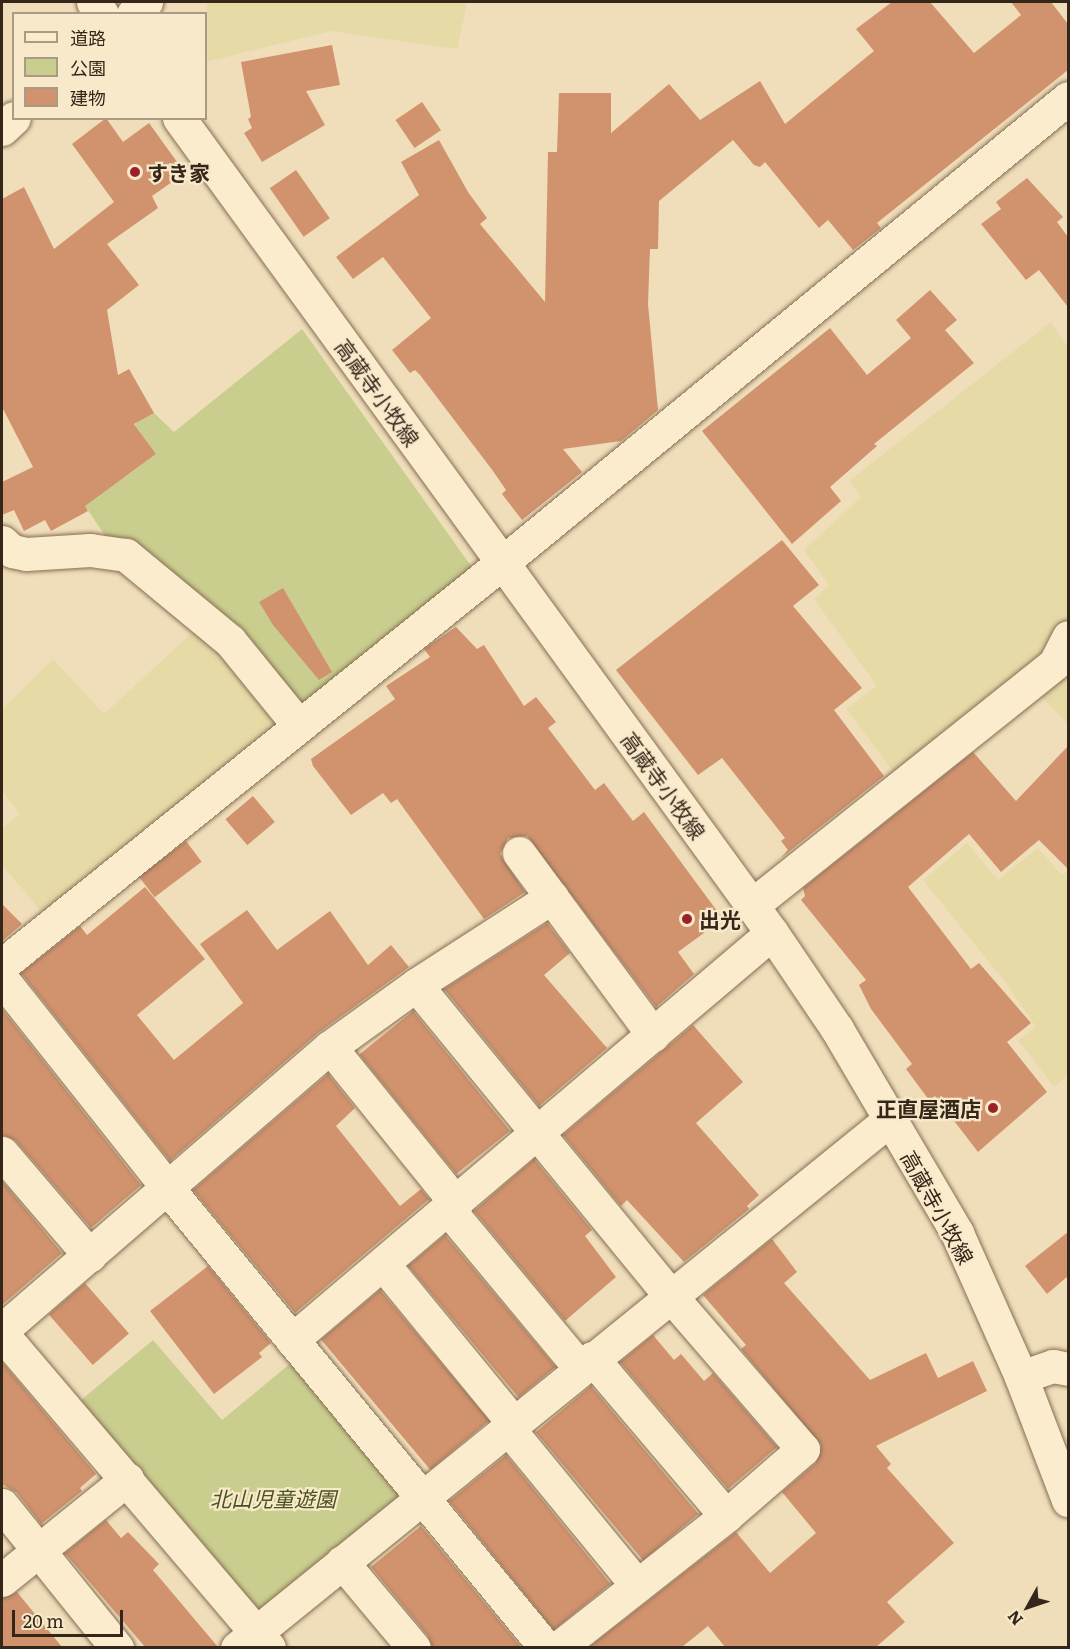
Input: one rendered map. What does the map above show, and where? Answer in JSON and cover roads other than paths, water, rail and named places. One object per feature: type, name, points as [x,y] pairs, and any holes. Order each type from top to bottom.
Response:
[{"type":"street","points":[[2,965],[1064,110]]},
{"type":"street","name":"高蔵寺小牧線","points":[[180,120],[772,933],[837,1029],[957,1233],[1021,1377],[1068,1500]]},
{"type":"street","points":[[2,542],[12,551],[26,554],[90,550],[126,555],[230,641],[299,726]]},
{"type":"street","points":[[751,906],[1047,670],[1055,663],[1068,637]]},
{"type":"street","points":[[519,853],[652,1035]]},
{"type":"street","points":[[552,897],[416,985],[330,1047],[169,1190],[2,1332],[127,1479],[254,1642],[342,1562],[420,1497],[669,1294],[889,1120]]},
{"type":"street","points":[[292,1340],[538,1134],[772,933]]},
{"type":"street","points":[[2,979],[169,1190],[546,1647]]},
{"type":"street","points":[[416,985],[669,1294],[803,1449],[726,1516],[558,1647]]},
{"type":"street","points":[[330,1047],[452,1206],[586,1363],[726,1516]]},
{"type":"street","points":[[2,1152],[90,1256]]},
{"type":"street","points":[[383,1264],[637,1585]]},
{"type":"street","points":[[1021,1377],[1053,1366],[1068,1369]]},
{"type":"street","points":[[2,1580],[127,1479]]},
{"type":"street","points":[[2,1505],[117,1647]]},
{"type":"street","points":[[342,1562],[414,1647]]},
{"type":"place","name":"すき家","points":[[135,172]]},
{"type":"place","name":"出光","points":[[687,919]]},
{"type":"place","name":"正直屋酒店","points":[[993,1108]]},
{"type":"park label","name":"北山児童遊園","points":[[273,1498]]}]
